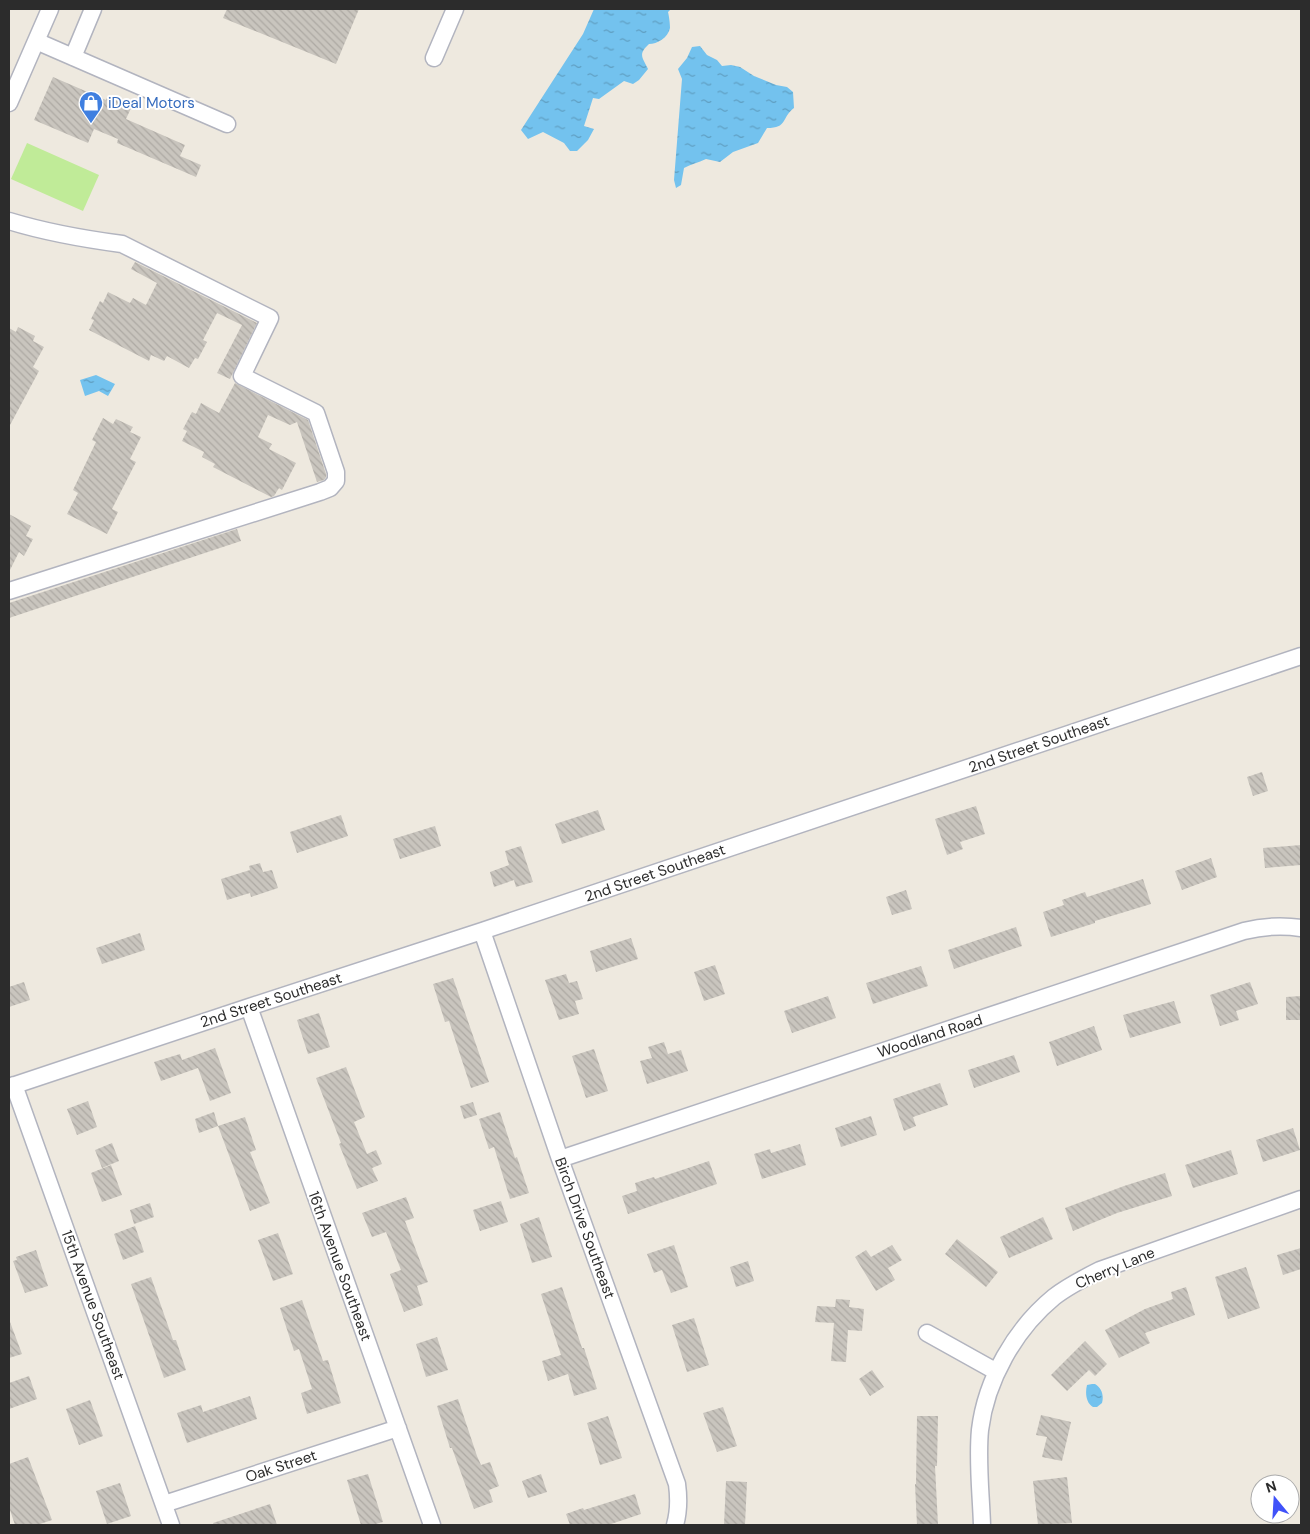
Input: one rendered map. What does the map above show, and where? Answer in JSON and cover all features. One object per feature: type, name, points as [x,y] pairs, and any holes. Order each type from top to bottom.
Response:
[{"type":"street","points":[[9,103],[50,9]]},
{"type":"street","points":[[73,57],[93,9]]},
{"type":"street","points":[[434,58],[455,9]]},
{"type":"street","points":[[36,41],[227,124]]},
{"type":"street","points":[[9,221],[102,242],[122,244],[270,318],[242,376],[316,413],[336,472],[336,481],[330,488],[320,492],[9,591]]},
{"type":"street","name":"2nd Street Southeast","points":[[12,1086],[248,1006],[482,931],[1301,656]]},
{"type":"street","name":"Woodland Road","points":[[560,1159],[1244,931],[1262,926],[1280,925],[1301,928]]},
{"type":"street","name":"Birch Drive Southeast","points":[[482,931],[560,1159],[677,1484],[679,1499],[675,1525]]},
{"type":"street","name":"16th Avenue Southeast","points":[[248,1006],[432,1525]]},
{"type":"street","name":"15th Avenue Southeast","points":[[12,1086],[171,1525]]},
{"type":"street","name":"Cherry Lane","points":[[982,1525],[980,1431],[988,1395],[997,1372],[1022,1330],[1049,1302],[1075,1283],[1100,1270],[1301,1199]]},
{"type":"street","points":[[927,1333],[997,1372]]},
{"type":"street","name":"Oak Street","points":[[164,1504],[398,1428]]},
{"type":"green space","points":[[27,143],[99,175],[83,211],[11,179]]},
{"type":"water","points":[[594,9],[671,9],[668,12],[669,32],[659,42],[649,44],[643,50],[642,56],[648,69],[639,80],[633,84],[624,81],[599,99],[593,98],[584,126],[594,129],[588,140],[577,151],[570,151],[564,143],[543,132],[528,139],[521,130],[583,34]]},
{"type":"water","points":[[700,46],[707,55],[717,60],[722,66],[740,67],[754,76],[776,85],[787,87],[793,92],[794,108],[781,124],[774,128],[767,128],[758,143],[733,152],[720,162],[706,159],[684,168],[681,185],[676,188],[674,180],[682,79],[678,69],[687,58],[692,47]]},
{"type":"water","points":[[96,375],[115,384],[108,396],[99,391],[85,396],[80,380]]},
{"type":"water","points":[[1095,1384],[1101,1390],[1103,1398],[1102,1403],[1097,1407],[1093,1407],[1089,1403],[1086,1391],[1087,1385]]},
{"type":"building","points":[[227,9],[359,9],[336,64],[223,18]]},
{"type":"building","name":"iDeal Motors","points":[[53,77],[106,100],[108,96],[132,106],[126,119],[185,145],[180,156],[201,165],[196,177],[117,143],[118,139],[94,129],[88,143],[34,120]]},
{"type":"building","points":[[135,262],[257,323],[230,379],[217,373],[242,325],[217,313],[203,340],[207,342],[198,359],[195,358],[189,368],[167,356],[164,361],[151,355],[149,361],[89,330],[94,320],[91,319],[100,301],[103,303],[108,292],[130,303],[133,298],[146,305],[157,283],[131,269]]},
{"type":"building","points":[[18,327],[35,336],[33,341],[44,347],[33,367],[39,371],[9,427],[9,328],[16,332]]},
{"type":"building","points":[[235,383],[308,420],[326,474],[324,480],[317,482],[297,422],[290,425],[268,415],[258,437],[272,444],[269,449],[296,463],[282,490],[279,488],[274,496],[271,497],[213,467],[215,464],[202,457],[204,452],[182,441],[187,431],[183,429],[192,412],[196,414],[201,403],[219,413]]},
{"type":"building","points":[[103,418],[113,424],[116,419],[133,427],[130,432],[141,437],[130,459],[136,462],[112,509],[118,512],[107,534],[67,514],[78,493],[73,490],[96,442],[92,440]]},
{"type":"building","points":[[9,514],[31,526],[26,536],[33,539],[24,556],[19,552],[9,572]]},
{"type":"building","points":[[237,529],[241,541],[9,618],[9,603]]},
{"type":"building","points":[[1262,772],[1268,791],[1253,796],[1247,777]]},
{"type":"building","points":[[976,806],[985,834],[960,842],[963,849],[947,855],[935,819]]},
{"type":"building","points":[[598,810],[605,830],[562,844],[555,824]]},
{"type":"building","points":[[341,815],[348,836],[297,853],[290,832]]},
{"type":"building","points":[[435,826],[441,846],[400,859],[393,839]]},
{"type":"building","points":[[1301,845],[1301,865],[1265,868],[1263,848]]},
{"type":"building","points":[[521,846],[533,882],[516,887],[514,880],[494,887],[490,872],[509,865],[505,851]]},
{"type":"building","points":[[1211,858],[1217,877],[1182,890],[1175,871]]},
{"type":"building","points":[[260,863],[263,872],[272,870],[278,888],[251,897],[250,893],[227,900],[221,879],[250,870],[249,866]]},
{"type":"building","points":[[1143,879],[1151,904],[1051,937],[1043,912],[1064,905],[1062,900],[1085,892],[1087,897]]},
{"type":"building","points":[[906,890],[912,909],[892,915],[886,897]]},
{"type":"building","points":[[1016,927],[1022,946],[954,969],[948,950]]},
{"type":"building","points":[[140,933],[145,950],[102,964],[96,948]]},
{"type":"building","points":[[631,938],[638,959],[596,972],[590,951]]},
{"type":"building","points":[[715,965],[725,994],[704,1001],[694,972]]},
{"type":"building","points":[[921,966],[928,986],[873,1004],[866,983]]},
{"type":"building","points":[[566,974],[569,983],[577,981],[583,999],[575,1001],[579,1014],[559,1020],[545,980]]},
{"type":"building","points":[[453,978],[489,1082],[471,1088],[449,1021],[445,1022],[433,984]]},
{"type":"building","points":[[24,982],[30,1000],[9,1007],[9,987]]},
{"type":"building","points":[[1250,982],[1258,1004],[1236,1011],[1239,1020],[1220,1026],[1210,995]]},
{"type":"building","points":[[828,996],[836,1018],[792,1033],[784,1011]]},
{"type":"building","points":[[1301,996],[1301,1020],[1286,1020],[1286,997]]},
{"type":"building","points":[[1174,1001],[1181,1023],[1130,1038],[1123,1015]]},
{"type":"building","points":[[319,1013],[330,1047],[308,1054],[297,1020]]},
{"type":"building","points":[[1094,1026],[1102,1050],[1057,1066],[1049,1042]]},
{"type":"building","points":[[664,1042],[668,1054],[681,1050],[688,1071],[647,1084],[640,1061],[652,1058],[648,1047]]},
{"type":"building","points":[[215,1048],[231,1093],[210,1101],[198,1068],[161,1081],[154,1062],[180,1054],[182,1060]]},
{"type":"building","points":[[594,1049],[608,1091],[586,1098],[572,1056]]},
{"type":"building","points":[[1014,1055],[1020,1072],[974,1088],[968,1070]]},
{"type":"building","points":[[346,1067],[365,1117],[354,1122],[367,1154],[376,1150],[382,1164],[372,1168],[378,1181],[357,1189],[316,1078]]},
{"type":"building","points":[[940,1083],[948,1105],[913,1117],[916,1126],[904,1131],[893,1099]]},
{"type":"building","points":[[88,1101],[97,1127],[77,1135],[67,1109]]},
{"type":"building","points":[[473,1102],[477,1115],[464,1119],[460,1106]]},
{"type":"building","points":[[214,1112],[218,1126],[199,1133],[195,1119]]},
{"type":"building","points":[[500,1112],[529,1193],[510,1199],[494,1147],[489,1149],[479,1119]]},
{"type":"building","points":[[871,1116],[877,1135],[841,1147],[835,1128]]},
{"type":"building","points":[[245,1117],[256,1150],[250,1152],[270,1203],[250,1211],[218,1126]]},
{"type":"building","points":[[1293,1128],[1300,1150],[1263,1162],[1256,1140]]},
{"type":"building","points":[[112,1143],[119,1161],[102,1168],[95,1150]]},
{"type":"building","points":[[800,1144],[806,1165],[762,1179],[754,1154],[770,1149],[771,1153]]},
{"type":"building","points":[[1231,1150],[1238,1174],[1193,1188],[1185,1165]]},
{"type":"building","points":[[709,1161],[717,1184],[628,1214],[622,1196],[637,1191],[635,1183],[654,1177],[655,1179]]},
{"type":"building","points":[[111,1165],[122,1195],[102,1202],[91,1173]]},
{"type":"building","points":[[1165,1173],[1172,1196],[1117,1213],[1073,1231],[1065,1208]]},
{"type":"building","points":[[406,1197],[414,1218],[405,1221],[428,1282],[417,1286],[423,1305],[404,1312],[390,1274],[401,1270],[386,1232],[372,1237],[362,1213]]},
{"type":"building","points":[[501,1201],[508,1222],[480,1231],[473,1210]]},
{"type":"building","points":[[150,1203],[154,1217],[134,1224],[130,1210]]},
{"type":"building","points":[[539,1217],[552,1257],[532,1263],[520,1224]]},
{"type":"building","points":[[1043,1217],[1053,1239],[1009,1258],[1000,1237]]},
{"type":"building","points":[[135,1226],[144,1252],[123,1260],[114,1234]]},
{"type":"building","points":[[278,1233],[293,1274],[273,1281],[258,1240]]},
{"type":"building","points":[[957,1239],[998,1272],[986,1287],[945,1254]]},
{"type":"building","points":[[674,1245],[688,1287],[671,1293],[662,1270],[654,1273],[647,1254]]},
{"type":"building","points":[[892,1245],[902,1260],[888,1268],[895,1280],[876,1291],[855,1257],[866,1250],[871,1257]]},
{"type":"building","points":[[1301,1248],[1301,1269],[1283,1275],[1277,1255]]},
{"type":"building","points":[[36,1250],[48,1286],[25,1293],[13,1261],[17,1260],[16,1257]]},
{"type":"building","points":[[748,1261],[754,1281],[736,1287],[730,1267]]},
{"type":"building","points":[[1246,1267],[1260,1308],[1228,1319],[1215,1277]]},
{"type":"building","points":[[151,1277],[173,1340],[176,1340],[186,1370],[164,1378],[131,1284]]},
{"type":"building","points":[[562,1287],[597,1389],[574,1396],[568,1374],[548,1381],[542,1361],[561,1355],[541,1294]]},
{"type":"building","points":[[1186,1287],[1195,1315],[1145,1333],[1150,1343],[1119,1358],[1105,1330],[1145,1309],[1173,1299],[1171,1292]]},
{"type":"building","points":[[836,1299],[850,1300],[849,1307],[864,1309],[862,1331],[848,1330],[846,1362],[831,1361],[834,1323],[815,1322],[817,1306],[835,1307]]},
{"type":"building","points":[[302,1300],[323,1361],[328,1360],[341,1403],[307,1414],[301,1393],[312,1389],[299,1349],[294,1351],[280,1308]]},
{"type":"building","points":[[694,1318],[709,1365],[687,1372],[672,1325]]},
{"type":"building","points":[[9,1322],[22,1354],[9,1358]]},
{"type":"building","points":[[437,1337],[448,1370],[426,1377],[416,1344]]},
{"type":"building","points":[[1085,1341],[1107,1364],[1095,1376],[1089,1370],[1067,1391],[1051,1375]]},
{"type":"building","points":[[872,1370],[884,1387],[870,1396],[859,1379]]},
{"type":"building","points":[[29,1376],[37,1399],[9,1409],[9,1383]]},
{"type":"building","points":[[250,1396],[257,1419],[187,1443],[177,1413],[201,1405],[203,1412]]},
{"type":"building","points":[[458,1399],[481,1465],[490,1462],[499,1486],[489,1490],[493,1502],[474,1509],[452,1448],[450,1448],[437,1406]]},
{"type":"building","points":[[90,1400],[103,1436],[79,1445],[66,1409]]},
{"type":"building","points":[[723,1407],[737,1446],[717,1452],[703,1413]]},
{"type":"building","points":[[1041,1415],[1071,1422],[1062,1461],[1042,1457],[1047,1437],[1036,1435]]},
{"type":"building","points":[[608,1416],[622,1458],[600,1465],[587,1423]]},
{"type":"building","points":[[917,1416],[938,1416],[937,1466],[935,1466],[938,1525],[917,1525],[915,1484]]},
{"type":"building","points":[[28,1457],[52,1520],[37,1525],[15,1525],[9,1507],[9,1464]]},
{"type":"building","points":[[368,1474],[383,1522],[361,1525],[347,1480]]},
{"type":"building","points":[[541,1474],[547,1492],[528,1498],[522,1481]]},
{"type":"building","points":[[1067,1477],[1072,1523],[1038,1525],[1033,1481]]},
{"type":"building","points":[[726,1481],[747,1482],[745,1525],[724,1525]]},
{"type":"building","points":[[120,1483],[131,1516],[107,1524],[96,1491]]},
{"type":"building","points":[[635,1494],[641,1514],[608,1525],[570,1525],[566,1514]]},
{"type":"building","points":[[270,1504],[277,1525],[214,1525],[213,1523]]},
{"type":"place","name":"iDeal Motors","points":[[91,124]]}]
